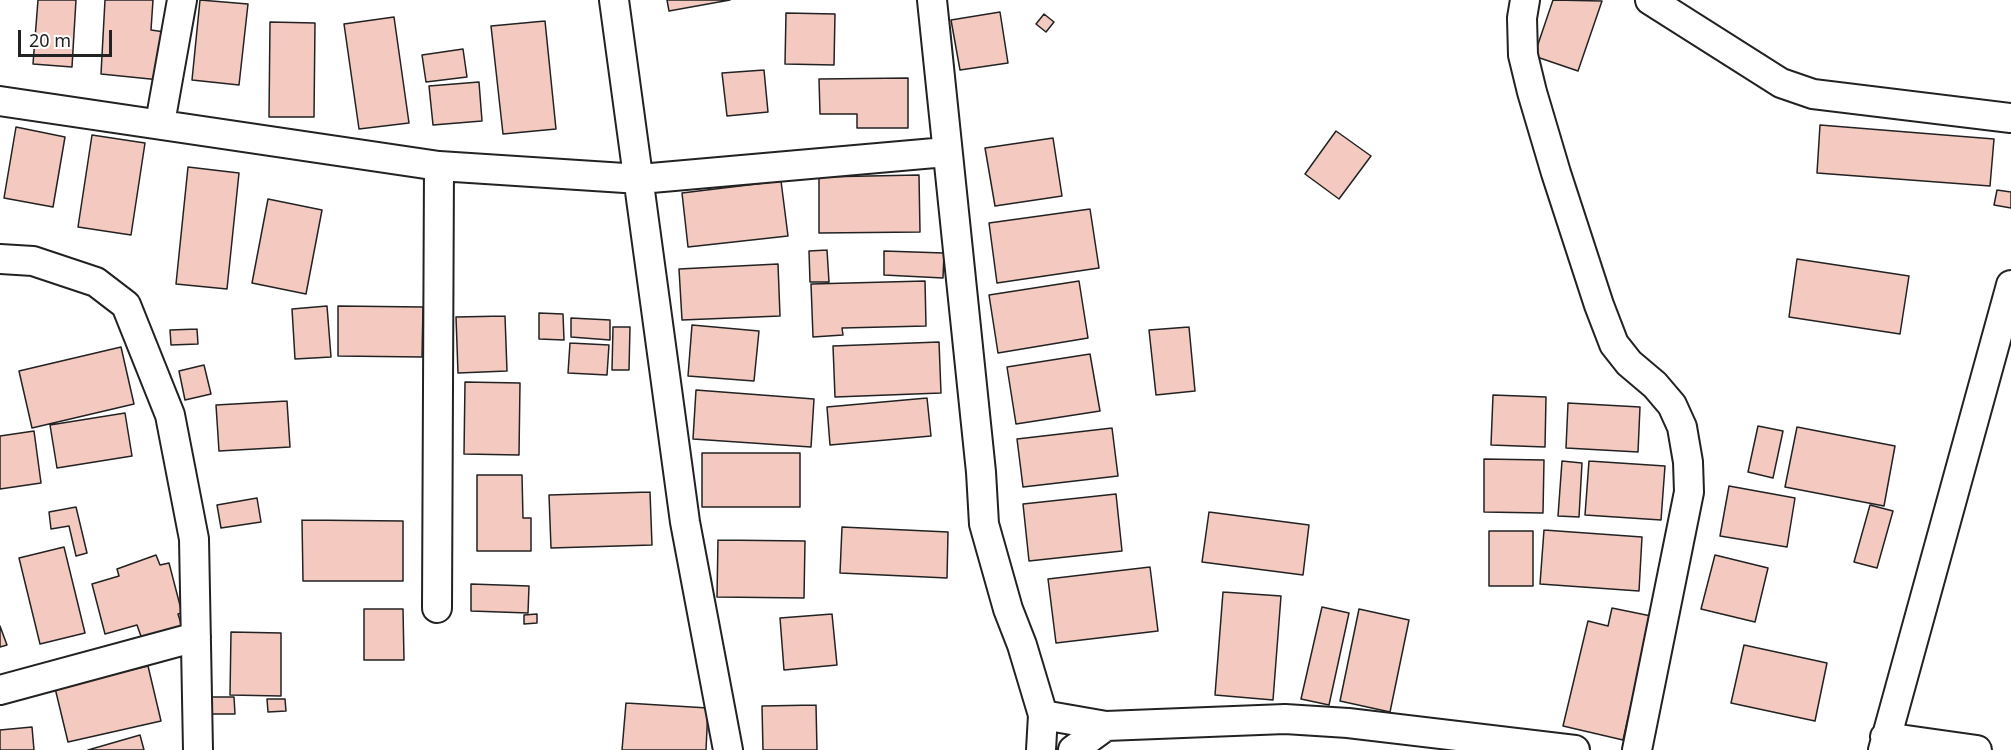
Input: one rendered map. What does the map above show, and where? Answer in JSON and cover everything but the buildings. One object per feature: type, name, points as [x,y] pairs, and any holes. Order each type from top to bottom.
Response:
[{"type":"street","points":[[160,123],[182,0]]},
{"type":"street","points":[[614,0],[685,522],[728,750]]},
{"type":"street","points":[[932,0],[981,472],[984,524],[1008,609],[1022,645],[1043,715],[1041,750]]},
{"type":"street","points":[[1525,0],[1522,18],[1523,55],[1556,173],[1599,305],[1614,344],[1629,363],[1655,385],[1672,405],[1682,427],[1688,462],[1689,492],[1637,750]]},
{"type":"street","points":[[1650,0],[1781,83],[1813,94],[2011,118]]},
{"type":"street","points":[[0,101],[439,166],[639,179],[946,152]]},
{"type":"street","points":[[437,608],[439,166]]},
{"type":"street","points":[[0,259],[33,261],[96,282],[126,305],[170,415],[194,539],[198,750]]},
{"type":"street","points":[[1977,750],[1884,743],[2009,298]]},
{"type":"street","points":[[0,690],[196,637]]},
{"type":"street","points":[[1043,715],[1106,726],[1285,719],[1419,730],[1575,750]]},
{"type":"street","points":[[1073,750],[1106,726]]}]
